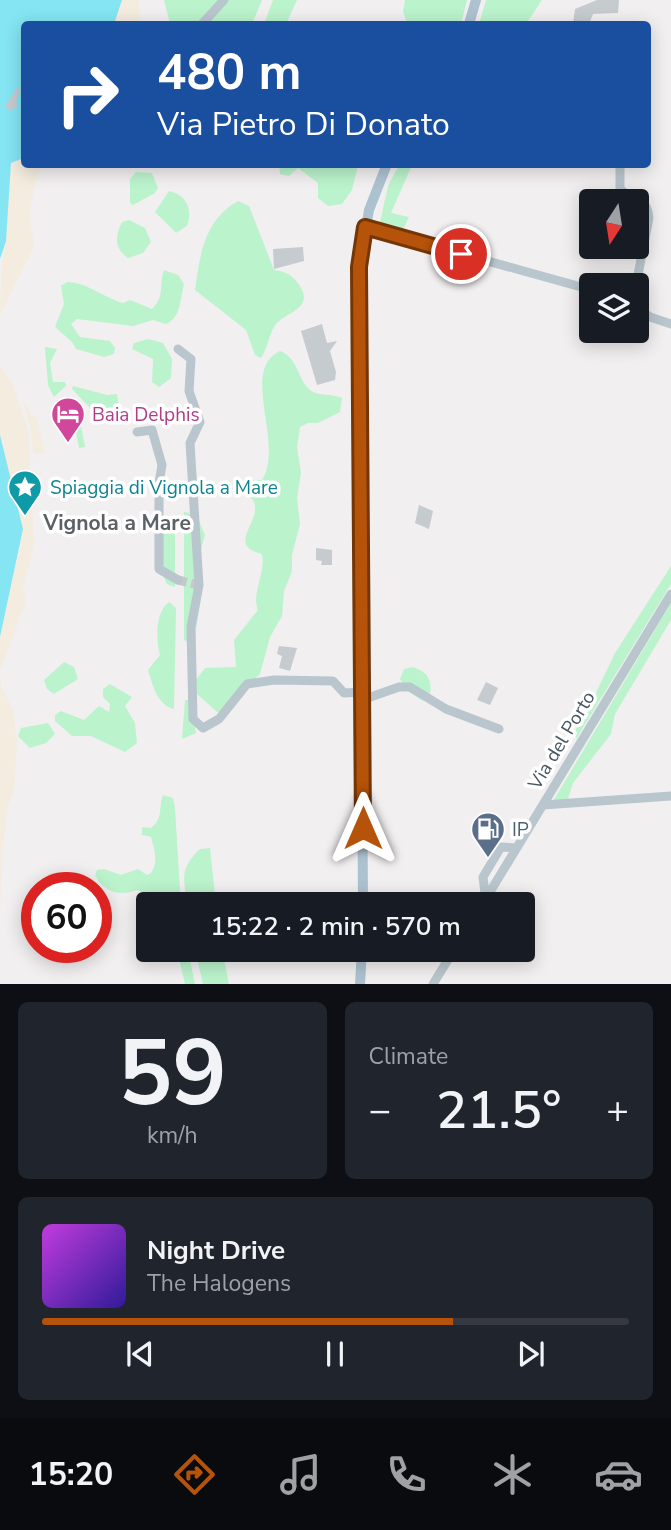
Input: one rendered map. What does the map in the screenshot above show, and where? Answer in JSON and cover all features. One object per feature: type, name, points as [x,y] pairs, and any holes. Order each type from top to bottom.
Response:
[{"type":"main road","points":[[470,21],[476,0]]},
{"type":"main road","points":[[363,892],[359,267],[365,227],[386,168]]},
{"type":"main road","points":[[360,984],[361,962]]},
{"type":"street","points":[[205,21],[224,0]]},
{"type":"street","points":[[620,168],[620,189],[645,201],[648,207],[649,218],[638,273]]},
{"type":"street","points":[[365,227],[579,286]]},
{"type":"street","points":[[649,316],[671,324]]},
{"type":"street","points":[[177,349],[191,359],[189,391],[200,422],[190,443],[199,584],[191,627],[193,719],[203,728],[219,719],[247,684],[274,680],[333,681],[344,693],[362,696],[410,687],[446,709],[499,729]]},
{"type":"street","points":[[137,432],[152,430],[162,465],[159,483],[159,569],[178,580]]},
{"type":"street","name":"Via del Porto","points":[[490,892],[671,594]]},
{"type":"street","points":[[542,805],[671,796]]},
{"type":"street","points":[[433,984],[447,962]]},
{"type":"green space","points":[[164,0],[262,0],[253,21],[169,21]]},
{"type":"green space","points":[[273,0],[297,0],[287,21],[265,21]]},
{"type":"green space","points":[[405,0],[467,0],[462,21],[406,21],[403,11]]},
{"type":"green space","points":[[486,0],[542,0],[528,21],[480,21]]},
{"type":"green space","points":[[279,168],[298,168],[289,176],[280,174]]},
{"type":"green space","points":[[298,168],[357,168],[352,190],[342,204],[328,206],[318,198],[318,183]]},
{"type":"green space","points":[[397,168],[411,168],[391,213],[409,217],[400,236],[379,227],[388,186]]},
{"type":"green space","points":[[136,172],[152,173],[158,188],[155,193],[133,205],[130,203],[130,179]]},
{"type":"green space","points":[[169,191],[180,196],[189,209],[187,226],[176,233],[155,212]]},
{"type":"green space","points":[[238,201],[249,206],[274,270],[292,277],[303,291],[304,299],[301,305],[274,327],[261,358],[255,355],[246,330],[195,290],[202,251],[211,228],[227,209]]},
{"type":"green space","points":[[129,220],[145,228],[151,242],[143,253],[128,258],[120,251],[117,237],[122,222]]},
{"type":"green space","points":[[164,270],[178,275],[184,284],[175,317],[166,324],[153,320],[133,326],[77,319],[71,324],[80,337],[110,341],[115,348],[114,354],[104,357],[76,349],[55,327],[64,304],[61,286],[67,282],[81,285],[116,301],[123,303],[130,300],[152,309],[160,295]]},
{"type":"green space","points":[[148,339],[163,343],[172,359],[171,378],[159,387],[152,382],[153,359],[132,349],[134,343]]},
{"type":"green space","points":[[45,347],[57,349],[50,363],[53,382],[65,382],[66,386],[54,397],[48,385]]},
{"type":"green space","points":[[280,351],[291,359],[310,390],[342,398],[340,412],[318,423],[308,423],[300,427],[297,447],[301,473],[297,498],[300,524],[292,555],[292,571],[284,591],[282,616],[270,637],[260,674],[221,713],[195,692],[195,681],[205,668],[236,667],[234,640],[258,610],[256,597],[263,561],[262,554],[246,545],[245,539],[255,510],[254,502],[244,489],[244,481],[262,480],[268,465],[263,374],[268,360]]},
{"type":"green space","points":[[73,386],[107,395],[117,394],[119,408],[105,408],[101,402],[100,409],[94,412],[72,389]]},
{"type":"green space","points":[[68,396],[78,410],[85,447],[79,448],[71,407],[62,401]]},
{"type":"green space","points":[[184,512],[196,514],[205,535],[199,557],[201,599],[196,629],[188,643],[184,640]]},
{"type":"green space","points":[[168,522],[175,529],[175,587],[167,584],[164,578],[161,533]]},
{"type":"green space","points":[[671,566],[671,584],[576,739],[576,723],[591,703],[615,653]]},
{"type":"green space","points":[[169,602],[176,608],[174,709],[160,699],[148,670],[160,655],[157,634],[159,619]]},
{"type":"green space","points":[[671,603],[671,620],[615,714],[611,734],[573,783],[567,802],[552,803]]},
{"type":"green space","points":[[64,662],[74,667],[78,679],[54,694],[47,689],[44,680]]},
{"type":"green space","points":[[412,667],[421,670],[429,679],[430,693],[423,701],[407,691],[400,679],[404,669]]},
{"type":"green space","points":[[110,684],[132,697],[125,706],[135,723],[137,743],[125,752],[91,736],[72,736],[55,721],[55,715],[61,711],[84,720],[99,706],[109,712],[110,704],[103,697],[103,689]]},
{"type":"green space","points":[[185,700],[190,700],[196,733],[182,739]]},
{"type":"green space","points":[[48,723],[55,734],[46,743],[30,748],[18,736],[21,728]]},
{"type":"green space","points":[[163,795],[173,798],[175,808],[180,892],[113,892],[112,872],[96,872],[97,870],[104,869],[121,875],[138,869],[147,875],[151,873],[155,864],[154,851],[151,837],[142,835],[142,827],[151,828],[155,824]]},
{"type":"green space","points":[[210,848],[215,892],[185,892],[186,868],[200,849]]},
{"type":"green space","points":[[180,962],[190,962],[195,984],[185,984]]},
{"type":"green space","points":[[198,962],[224,962],[229,984],[203,984]]},
{"type":"sand","points":[[122,0],[139,0],[140,21],[115,21]]},
{"type":"sand","points":[[21,159],[21,168],[39,168],[29,211],[34,246],[0,315],[1,277],[11,163]]},
{"type":"sand","name":"Spiaggia di Vignola a Mare","points":[[0,366],[12,382],[28,431],[34,543],[23,586],[26,602],[0,671],[0,638],[22,535],[0,435]]},
{"type":"sand","points":[[22,398],[31,415],[36,417],[45,453],[33,453],[31,427]]},
{"type":"sand","points":[[0,678],[2,689],[13,709],[17,742],[14,790],[8,807],[3,844],[0,910]]},
{"type":"water","points":[[0,0],[122,0],[115,21],[21,21],[21,159],[11,163],[6,241],[0,259]]},
{"type":"water","points":[[0,435],[23,529],[0,637]]},
{"type":"building","points":[[597,0],[619,0],[618,13],[593,14],[590,21],[573,21],[575,9]]},
{"type":"building","points":[[18,87],[21,88],[16,102],[18,106],[10,111],[5,106]]},
{"type":"building","points":[[303,247],[304,261],[274,269],[273,249]]},
{"type":"building","points":[[322,324],[327,343],[337,341],[330,351],[336,372],[335,380],[317,385],[301,331]]},
{"type":"building","points":[[419,505],[433,511],[429,529],[415,523]]},
{"type":"building","points":[[316,548],[332,550],[332,565],[321,565],[322,561],[316,560]]},
{"type":"building","points":[[279,646],[297,648],[290,671],[279,668],[282,656],[277,654]]},
{"type":"building","points":[[486,682],[498,688],[490,705],[477,700]]},
{"type":"tunnel","points":[[178,580],[199,585]]},
{"type":"place","name":"Baia Delphis","points":[[68,444]]},
{"type":"place","name":"Spiaggia di Vignola a Mare","points":[[25,517]]},
{"type":"place","name":"IP","points":[[488,859]]},
{"type":"district","name":"Vignola a Mare","points":[[117,523]]},
{"type":"route","points":[[363,828],[359,267],[362,239],[365,227],[461,254]]}]
